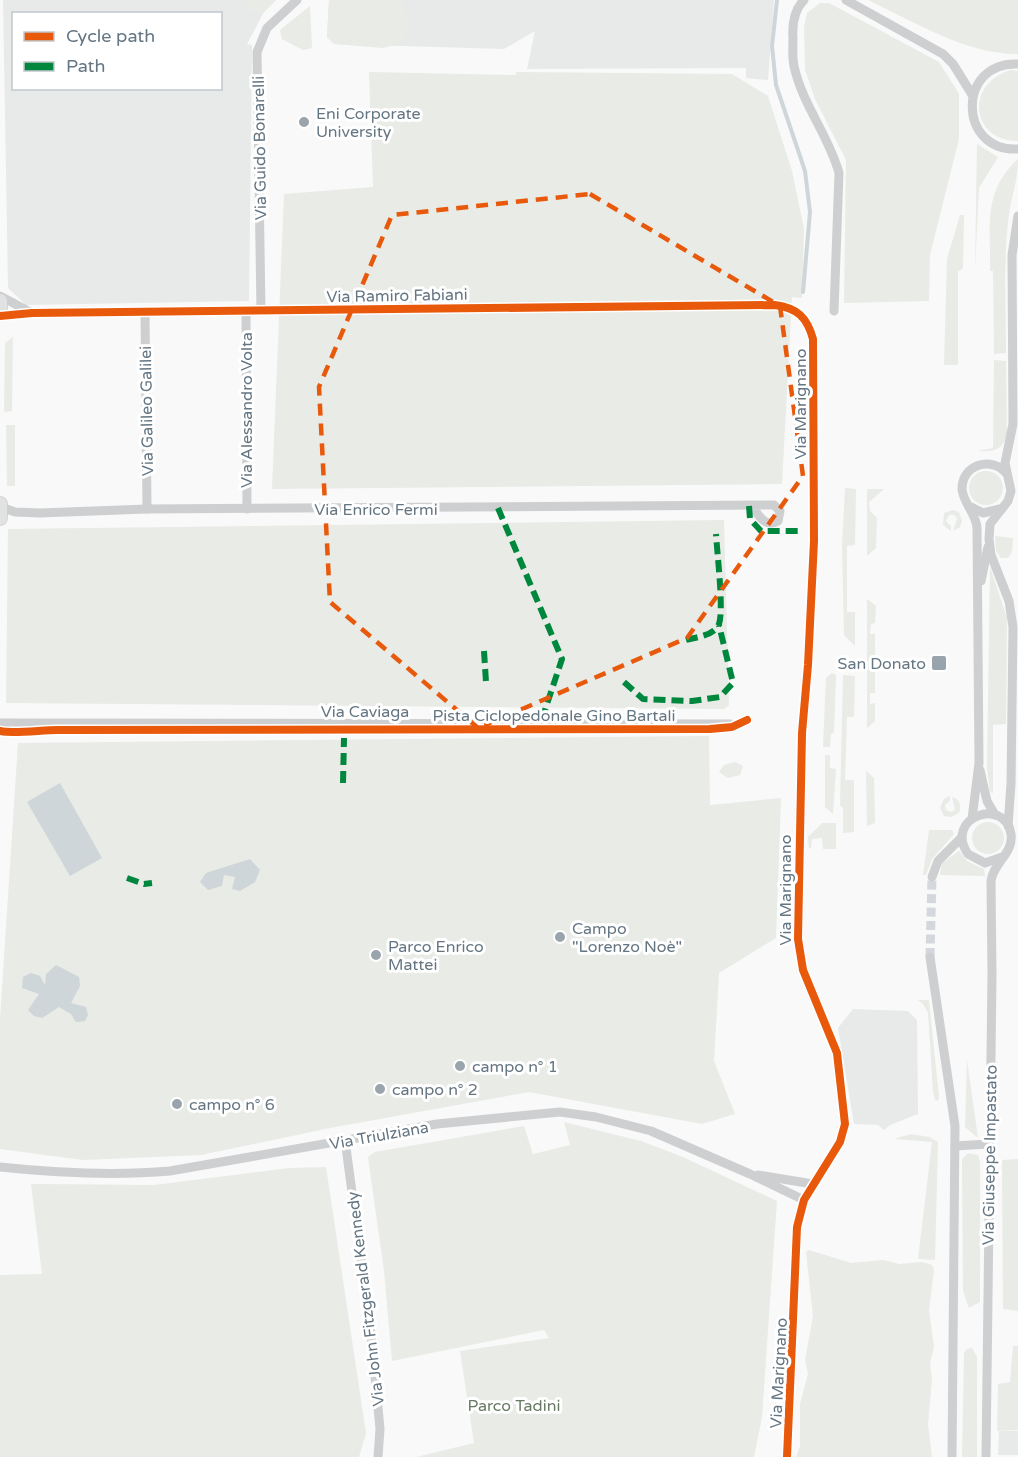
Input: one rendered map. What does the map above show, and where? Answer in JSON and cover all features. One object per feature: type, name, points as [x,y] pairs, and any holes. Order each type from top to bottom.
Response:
[{"type":"street","name":"Via Guido Bonarelli","points":[[261,311],[257,52],[267,28],[297,0]]},
{"type":"street","points":[[804,0],[797,9],[792,28],[794,65],[806,98],[834,156],[839,173],[834,311]]},
{"type":"street","points":[[846,0],[931,46],[953,64],[973,96]]},
{"type":"street","points":[[1018,64],[1004,65],[991,71],[981,80],[973,96],[973,116],[981,133],[996,145],[1018,148]]},
{"type":"street","points":[[978,595],[990,524],[1011,491],[1005,459],[1013,418],[1012,255],[1018,216]]},
{"type":"street","name":"Via Ramiro Fabiani","points":[[0,298],[32,313]]},
{"type":"street","points":[[0,298],[0,308]]},
{"type":"street","name":"Via Ramiro Fabiani","points":[[0,316],[32,313],[763,305],[794,309]]},
{"type":"street","name":"Via Marignano","points":[[787,1457],[797,1271],[795,1241],[804,1200],[840,1142],[845,1124],[837,1053],[803,970],[798,939],[801,733],[808,665],[814,541],[813,350],[810,328],[804,317],[794,309]]},
{"type":"street","name":"Via Alessandro Volta","points":[[246,311],[247,509]]},
{"type":"street","name":"Via Galileo Galilei","points":[[145,313],[147,509]]},
{"type":"street","points":[[972,819],[979,763],[977,524],[971,507],[964,497],[962,485],[972,468],[992,464],[1008,475]]},
{"type":"street","points":[[0,506],[0,518]]},
{"type":"street","name":"Via Enrico Fermi","points":[[0,506],[33,513],[147,509],[752,506]]},
{"type":"street","points":[[971,507],[983,513],[1002,507]]},
{"type":"street","points":[[962,837],[965,849],[973,859],[985,863],[1002,857],[1011,840],[1008,826],[1011,784],[1013,627],[1009,601],[991,555],[989,539]]},
{"type":"street","name":"Via Caviaga","points":[[0,723],[730,724]]},
{"type":"street","points":[[979,763],[987,801],[995,815],[1008,826]]},
{"type":"street","points":[[932,878],[940,858],[956,846],[965,827],[972,819],[985,814],[995,815]]},
{"type":"street","name":"Via Giuseppe Impastato","points":[[986,1457],[988,1144],[992,975],[991,881],[994,869],[1002,857]]},
{"type":"street","name":"Via Giuseppe Impastato","points":[[930,957],[956,1126],[952,1457]]},
{"type":"street","name":"Via Triulziana","points":[[0,1167],[142,1174],[204,1167],[345,1140],[496,1117],[548,1112],[575,1113],[651,1131],[750,1173],[804,1200]]},
{"type":"street","name":"Via John Fitzgerald Kennedy","points":[[345,1140],[371,1334],[380,1429],[378,1457]]},
{"type":"street","points":[[955,1146],[988,1144]]},
{"type":"street","name":"Via Triulziana","points":[[750,1173],[813,1184]]},
{"type":"highlighted area","points":[[590,194],[780,306],[803,476],[687,638],[478,728],[330,602],[319,387],[392,215]]},
{"type":"shaded area","points":[[3,0],[276,0],[264,12],[247,44],[252,45],[249,301],[26,305],[8,288]]},
{"type":"shaded area","points":[[329,0],[774,0],[768,80],[746,78],[746,68],[527,69],[535,31],[504,49],[334,44],[327,37]]},
{"type":"shaded area","points":[[60,783],[102,858],[70,876],[27,802]]},
{"type":"shaded area","points":[[250,859],[260,870],[255,882],[240,891],[232,889],[235,877],[224,875],[222,886],[208,890],[200,882],[206,873]]},
{"type":"shaded area","points":[[56,965],[79,977],[80,986],[71,1003],[86,1007],[88,1015],[85,1021],[76,1022],[71,1014],[59,1007],[42,1018],[34,1016],[28,1010],[39,994],[22,988],[23,977],[31,973],[40,976],[45,985],[46,974]]},
{"type":"shaded area","points":[[853,1009],[908,1011],[917,1020],[918,1114],[890,1125],[884,1130],[878,1125],[854,1124],[838,1028]]},
{"type":"shaded area","points":[[999,1431],[1018,1431],[1018,1455],[998,1455]]},
{"type":"green space","points":[[240,0],[276,0],[264,12],[254,13]]},
{"type":"green space","points":[[329,0],[402,0],[410,32],[396,45],[383,48],[334,44],[327,37]]},
{"type":"green space","points":[[868,0],[1018,0],[1018,54],[998,53],[960,43]]},
{"type":"green space","points":[[820,3],[829,3],[939,62],[959,94],[959,139],[930,255],[929,301],[844,303],[846,160],[815,99],[805,70],[804,27],[807,13]]},
{"type":"green space","points":[[310,6],[312,48],[303,50],[282,39],[280,30]]},
{"type":"green space","points":[[1011,70],[1018,71],[1018,141],[1002,138],[990,132],[979,110],[980,98],[986,87],[996,77]]},
{"type":"green space","points":[[369,72],[516,75],[516,72],[732,74],[768,96],[792,171],[804,229],[802,298],[792,297],[782,484],[272,489],[284,194],[373,187]]},
{"type":"green space","points":[[977,144],[998,157],[979,188],[975,270]]},
{"type":"green space","points":[[1018,159],[1006,248],[1006,353],[994,354],[993,271],[990,271],[991,211],[999,184]]},
{"type":"green space","points":[[960,215],[964,215],[963,269],[958,271],[958,365],[944,365],[947,259]]},
{"type":"green space","points":[[13,337],[12,411],[4,412],[5,343]]},
{"type":"green space","points":[[994,360],[1006,361],[1007,434],[1003,444],[997,449],[977,451],[993,448]]},
{"type":"green space","points":[[6,425],[15,425],[15,486],[7,486]]},
{"type":"green space","points":[[986,471],[998,476],[1003,488],[998,500],[986,505],[974,500],[969,488],[974,476]]},
{"type":"green space","points":[[845,488],[856,489],[855,545],[847,546],[847,612],[855,612],[855,646],[844,635],[842,545]]},
{"type":"green space","points":[[867,489],[884,489],[869,502],[870,511],[877,518],[876,548],[867,556]]},
{"type":"green space","points":[[953,510],[959,512],[962,521],[960,527],[953,531],[957,519],[954,515],[949,515],[946,521],[951,526],[951,531],[943,525],[944,513]]},
{"type":"green space","points":[[724,520],[729,705],[724,709],[6,703],[8,529]]},
{"type":"green space","points":[[995,536],[1013,538],[1012,552],[1008,558],[1001,558],[996,551]]},
{"type":"green space","points":[[990,567],[1007,618],[1006,724],[993,725],[993,793],[990,792],[987,767]]},
{"type":"green space","points":[[867,599],[876,606],[875,623],[871,624],[870,634],[875,634],[875,693],[870,693],[870,704],[875,703],[875,721],[867,728]]},
{"type":"green space","points":[[832,673],[836,675],[834,732],[831,734],[830,747],[823,747],[826,678]]},
{"type":"green space","points":[[843,675],[855,676],[854,717],[847,717],[845,780],[854,780],[854,832],[843,833],[843,808],[840,805]]},
{"type":"green space","name":"Parco Enrico Mattei","points":[[709,736],[710,805],[781,798],[776,938],[719,973],[714,1061],[735,1114],[702,1124],[529,1092],[330,1128],[201,1155],[83,1160],[0,1149],[0,1019],[18,743]]},
{"type":"green space","points":[[825,755],[830,755],[830,768],[836,769],[833,814],[825,807]]},
{"type":"green space","points":[[735,762],[743,766],[740,775],[728,778],[719,772],[724,765]]},
{"type":"green space","points":[[866,771],[874,778],[875,823],[867,826]]},
{"type":"green space","points":[[950,796],[950,801],[945,805],[946,810],[951,812],[955,810],[952,797],[959,801],[960,805],[959,813],[951,817],[944,816],[940,808],[944,799]]},
{"type":"green space","points":[[988,822],[1000,826],[1004,838],[1000,850],[988,854],[976,850],[972,838],[976,826]]},
{"type":"green space","points":[[822,823],[836,823],[836,849],[823,849],[822,838],[812,839],[811,848],[809,848],[808,837]]},
{"type":"green space","points":[[929,830],[952,830],[954,834],[932,859],[926,875],[923,875]]},
{"type":"green space","points":[[959,851],[967,861],[984,869],[985,876],[940,875],[942,863]]},
{"type":"green space","points":[[918,1000],[929,1000],[938,1101],[935,1100],[933,1091],[928,1013]]},
{"type":"green space","points":[[967,1060],[978,1138],[965,1127]]},
{"type":"green space","name":"Parco Tadini","points":[[564,1122],[641,1141],[683,1157],[777,1201],[762,1417],[754,1457],[416,1457],[474,1443],[460,1351],[549,1338],[544,1330],[392,1361],[384,1271],[368,1157],[375,1152],[524,1126],[533,1154],[570,1145]]},
{"type":"green space","points":[[911,1134],[929,1137],[938,1142],[935,1260],[918,1259],[932,1142],[894,1139]]},
{"type":"green space","points":[[968,1153],[978,1155],[980,1162],[980,1302],[969,1308],[963,1291],[962,1159]]},
{"type":"green space","points":[[1018,1159],[1018,1311],[1003,1309],[1002,1160]]},
{"type":"green space","points":[[326,1167],[366,1433],[359,1457],[0,1457],[0,1275],[42,1274],[31,1184],[154,1185],[289,1168]]},
{"type":"green space","points":[[809,1250],[851,1263],[883,1260],[899,1264],[922,1262],[932,1265],[934,1270],[929,1310],[934,1347],[930,1363],[932,1379],[928,1424],[932,1457],[796,1457],[800,1446],[800,1404],[808,1374],[805,1360],[813,1316],[806,1252]]},
{"type":"green space","points":[[1013,1346],[1018,1346],[1018,1430],[997,1431],[998,1384],[1010,1382]]},
{"type":"green space","points":[[972,1348],[977,1357],[977,1457],[962,1457],[964,1353],[967,1349]]},
{"type":"waterway","points":[[777,0],[772,46],[776,85],[805,171],[810,212],[803,292]]},
{"type":"tunnel","points":[[930,957],[932,877]]},
{"type":"marked path","points":[[749,506],[750,519],[761,531],[800,531]]},
{"type":"marked path","points":[[498,508],[562,659],[544,713]]},
{"type":"marked path","points":[[686,640],[709,634],[719,624],[721,594],[716,534]]},
{"type":"marked path","points":[[624,682],[643,699],[692,701],[720,697],[733,683],[719,625]]},
{"type":"marked path","points":[[484,651],[486,682]]},
{"type":"marked path","points":[[343,783],[344,738]]},
{"type":"marked path","points":[[127,878],[144,884],[152,883]]},
{"type":"cycle path","points":[[0,316],[32,313],[775,305],[789,308],[804,319],[813,339],[814,541],[802,733],[798,939],[803,970],[837,1053],[845,1124],[840,1142],[804,1200],[797,1227],[787,1457]]},
{"type":"cycle path","name":"Pista Ciclopedonale Gino Bartali","points":[[0,731],[710,729],[732,727],[747,720]]},
{"type":"place","name":"Eni Corporate University","points":[[304,122]]},
{"type":"place","name":"San Donato","points":[[939,663]]},
{"type":"place","name":"Campo \"Lorenzo Noè\"","points":[[560,937]]},
{"type":"place","name":"Parco Enrico Mattei","points":[[376,955]]},
{"type":"place","name":"campo n° 1","points":[[460,1066]]},
{"type":"place","name":"campo n° 2","points":[[380,1089]]},
{"type":"place","name":"campo n° 6","points":[[177,1104]]}]
